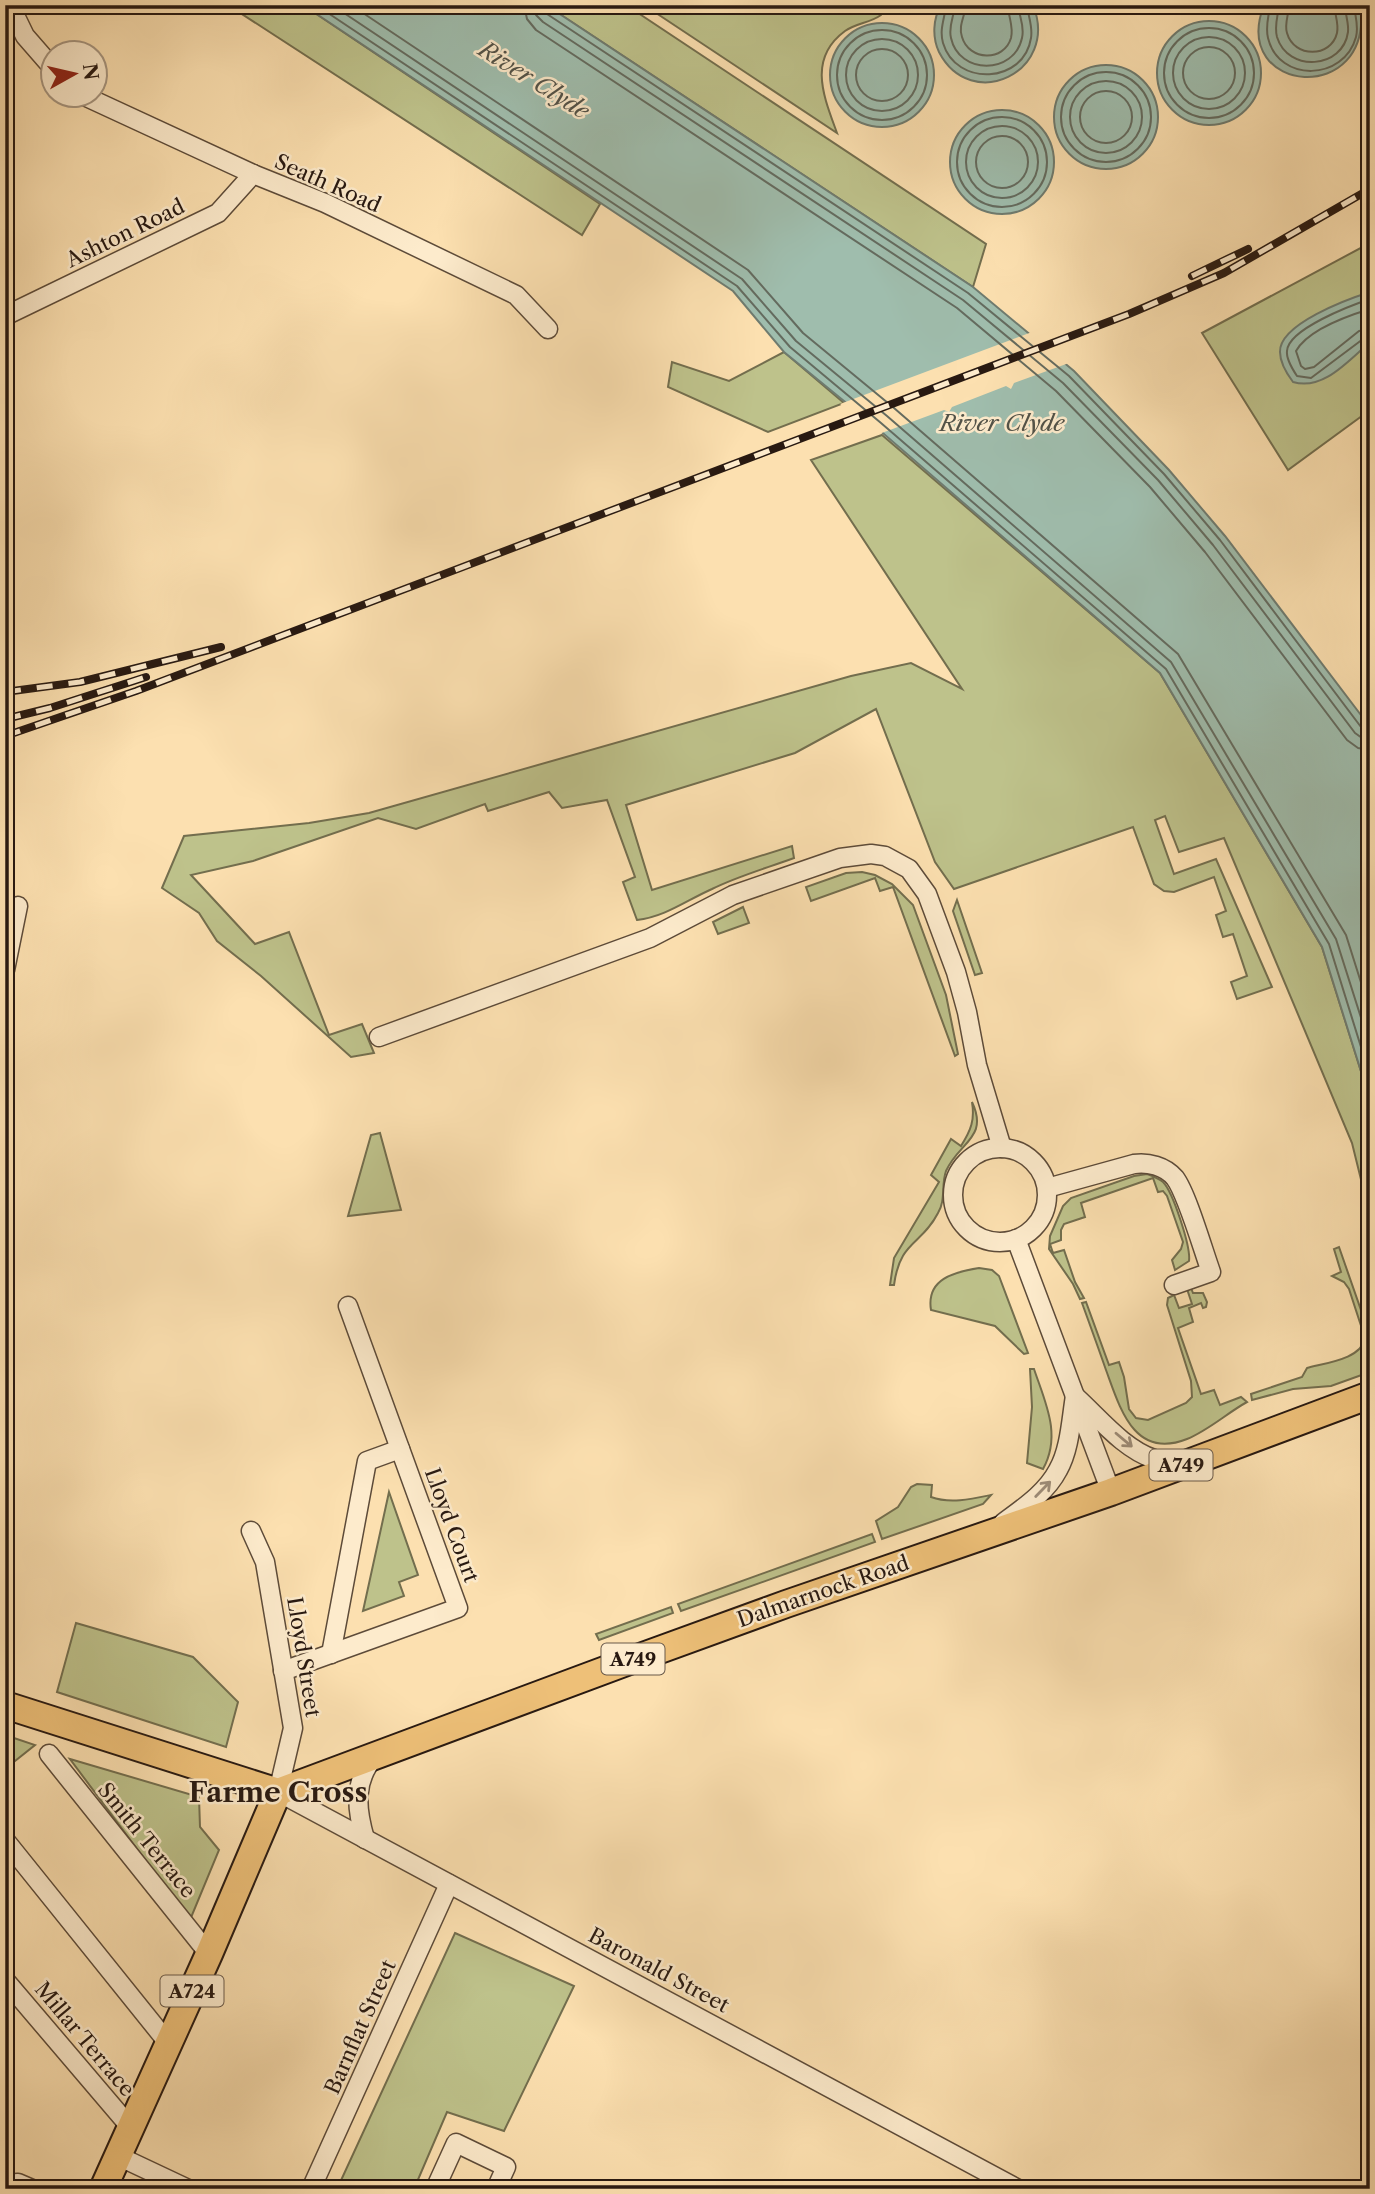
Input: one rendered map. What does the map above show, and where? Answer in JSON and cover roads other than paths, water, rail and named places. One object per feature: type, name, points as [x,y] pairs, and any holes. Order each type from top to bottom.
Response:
[{"type":"main road","name":"Dalmarnock Road","points":[[278,1792],[761,1612],[1111,1492],[1370,1395]]},
{"type":"main road","points":[[5,1705],[278,1792]]},
{"type":"main road","name":"A724","points":[[103,2189],[209,1954],[278,1792]]},
{"type":"street","points":[[10,5],[25,36],[38,51]]},
{"type":"street","name":"Seath Road","points":[[108,107],[325,204],[516,295],[548,329]]},
{"type":"street","name":"Ashton Road","points":[[5,316],[218,214],[253,174]]},
{"type":"street","points":[[379,1037],[650,938],[724,899],[745,891],[840,858],[868,854],[885,856],[918,879],[934,911],[956,972],[977,1065],[1002,1148]]},
{"type":"street","points":[[5,970],[18,906]]},
{"type":"street","points":[[1002,1148],[1018,1151],[1032,1160],[1042,1173],[1047,1188],[1046,1204],[1040,1219],[1030,1231],[1016,1239],[996,1242],[977,1236],[962,1222],[956,1211],[954,1185],[967,1162],[977,1154],[1002,1148]]},
{"type":"street","points":[[1047,1188],[1134,1164],[1148,1164],[1169,1172],[1180,1185],[1211,1272],[1174,1285]]},
{"type":"street","points":[[1016,1239],[1111,1492]]},
{"type":"street","name":"Lloyd Court","points":[[283,1671],[458,1608],[348,1306]]},
{"type":"street","points":[[1075,1395],[1142,1454],[1153,1459],[1183,1464]]},
{"type":"street","points":[[991,1533],[1043,1491],[1060,1468],[1066,1450],[1075,1395]]},
{"type":"street","name":"Lloyd Court","points":[[331,1654],[367,1461],[400,1449]]},
{"type":"street","name":"Lloyd Street","points":[[251,1531],[265,1562],[293,1728],[278,1792]]},
{"type":"street","name":"Smith Terrace","points":[[49,1754],[209,1954]]},
{"type":"street","points":[[365,1839],[360,1821],[358,1794],[362,1774],[376,1755]]},
{"type":"street","name":"Baronald Street","points":[[278,1792],[1018,2189]]},
{"type":"street","points":[[5,1840],[169,2043]]},
{"type":"street","name":"Barnflat Street","points":[[311,2189],[449,1884]]},
{"type":"street","name":"Millar Terrace","points":[[5,1980],[131,2128]]},
{"type":"street","points":[[435,2189],[456,2143],[506,2167],[496,2189]]},
{"type":"street","points":[[118,2156],[188,2189]]},
{"type":"street","points":[[5,2184],[19,2183],[32,2189]]},
{"type":"water","name":"River Clyde","points":[[303,5],[546,5],[973,287],[1074,371],[1169,470],[1225,536],[1370,727],[1370,1100],[1322,947],[1160,673],[877,428],[784,352],[733,291]]},
{"type":"water","points":[[941,5],[1033,5],[1038,29],[1034,49],[1024,66],[1008,77],[990,82],[971,80],[953,71],[939,52],[935,40],[936,16]]},
{"type":"water","points":[[1264,5],[1360,5],[1359,38],[1346,61],[1327,74],[1304,77],[1283,71],[1266,57],[1259,35]]},
{"type":"water","points":[[1209,21],[1229,25],[1246,36],[1257,53],[1261,73],[1257,93],[1246,110],[1229,121],[1209,125],[1189,121],[1172,110],[1161,93],[1157,73],[1161,53],[1172,36],[1189,25]]},
{"type":"water","points":[[882,23],[902,27],[919,38],[930,55],[934,75],[930,95],[919,112],[902,123],[882,127],[862,123],[845,112],[834,95],[830,75],[834,55],[845,38],[862,27]]},
{"type":"water","points":[[1106,65],[1126,69],[1143,80],[1154,97],[1158,117],[1154,137],[1143,154],[1126,165],[1106,169],[1086,165],[1069,154],[1058,137],[1054,117],[1058,97],[1069,80],[1086,69]]},
{"type":"water","points":[[1002,110],[1022,114],[1039,125],[1050,142],[1054,162],[1050,182],[1039,199],[1022,210],[1002,214],[982,210],[965,199],[954,182],[950,162],[954,142],[965,125],[982,114]]},
{"type":"water","points":[[1370,292],[1370,342],[1325,378],[1304,384],[1293,382],[1280,356],[1283,342],[1291,332],[1316,314]]},
{"type":"railway","points":[[5,736],[136,691],[1129,314],[1224,273],[1370,189]]},
{"type":"railway","points":[[1192,276],[1248,249]]},
{"type":"railway","points":[[5,692],[80,682],[221,647]]},
{"type":"railway","points":[[5,719],[50,708],[146,677]]},
{"type":"district","name":"Farme Cross","points":[[278,1792]]}]
